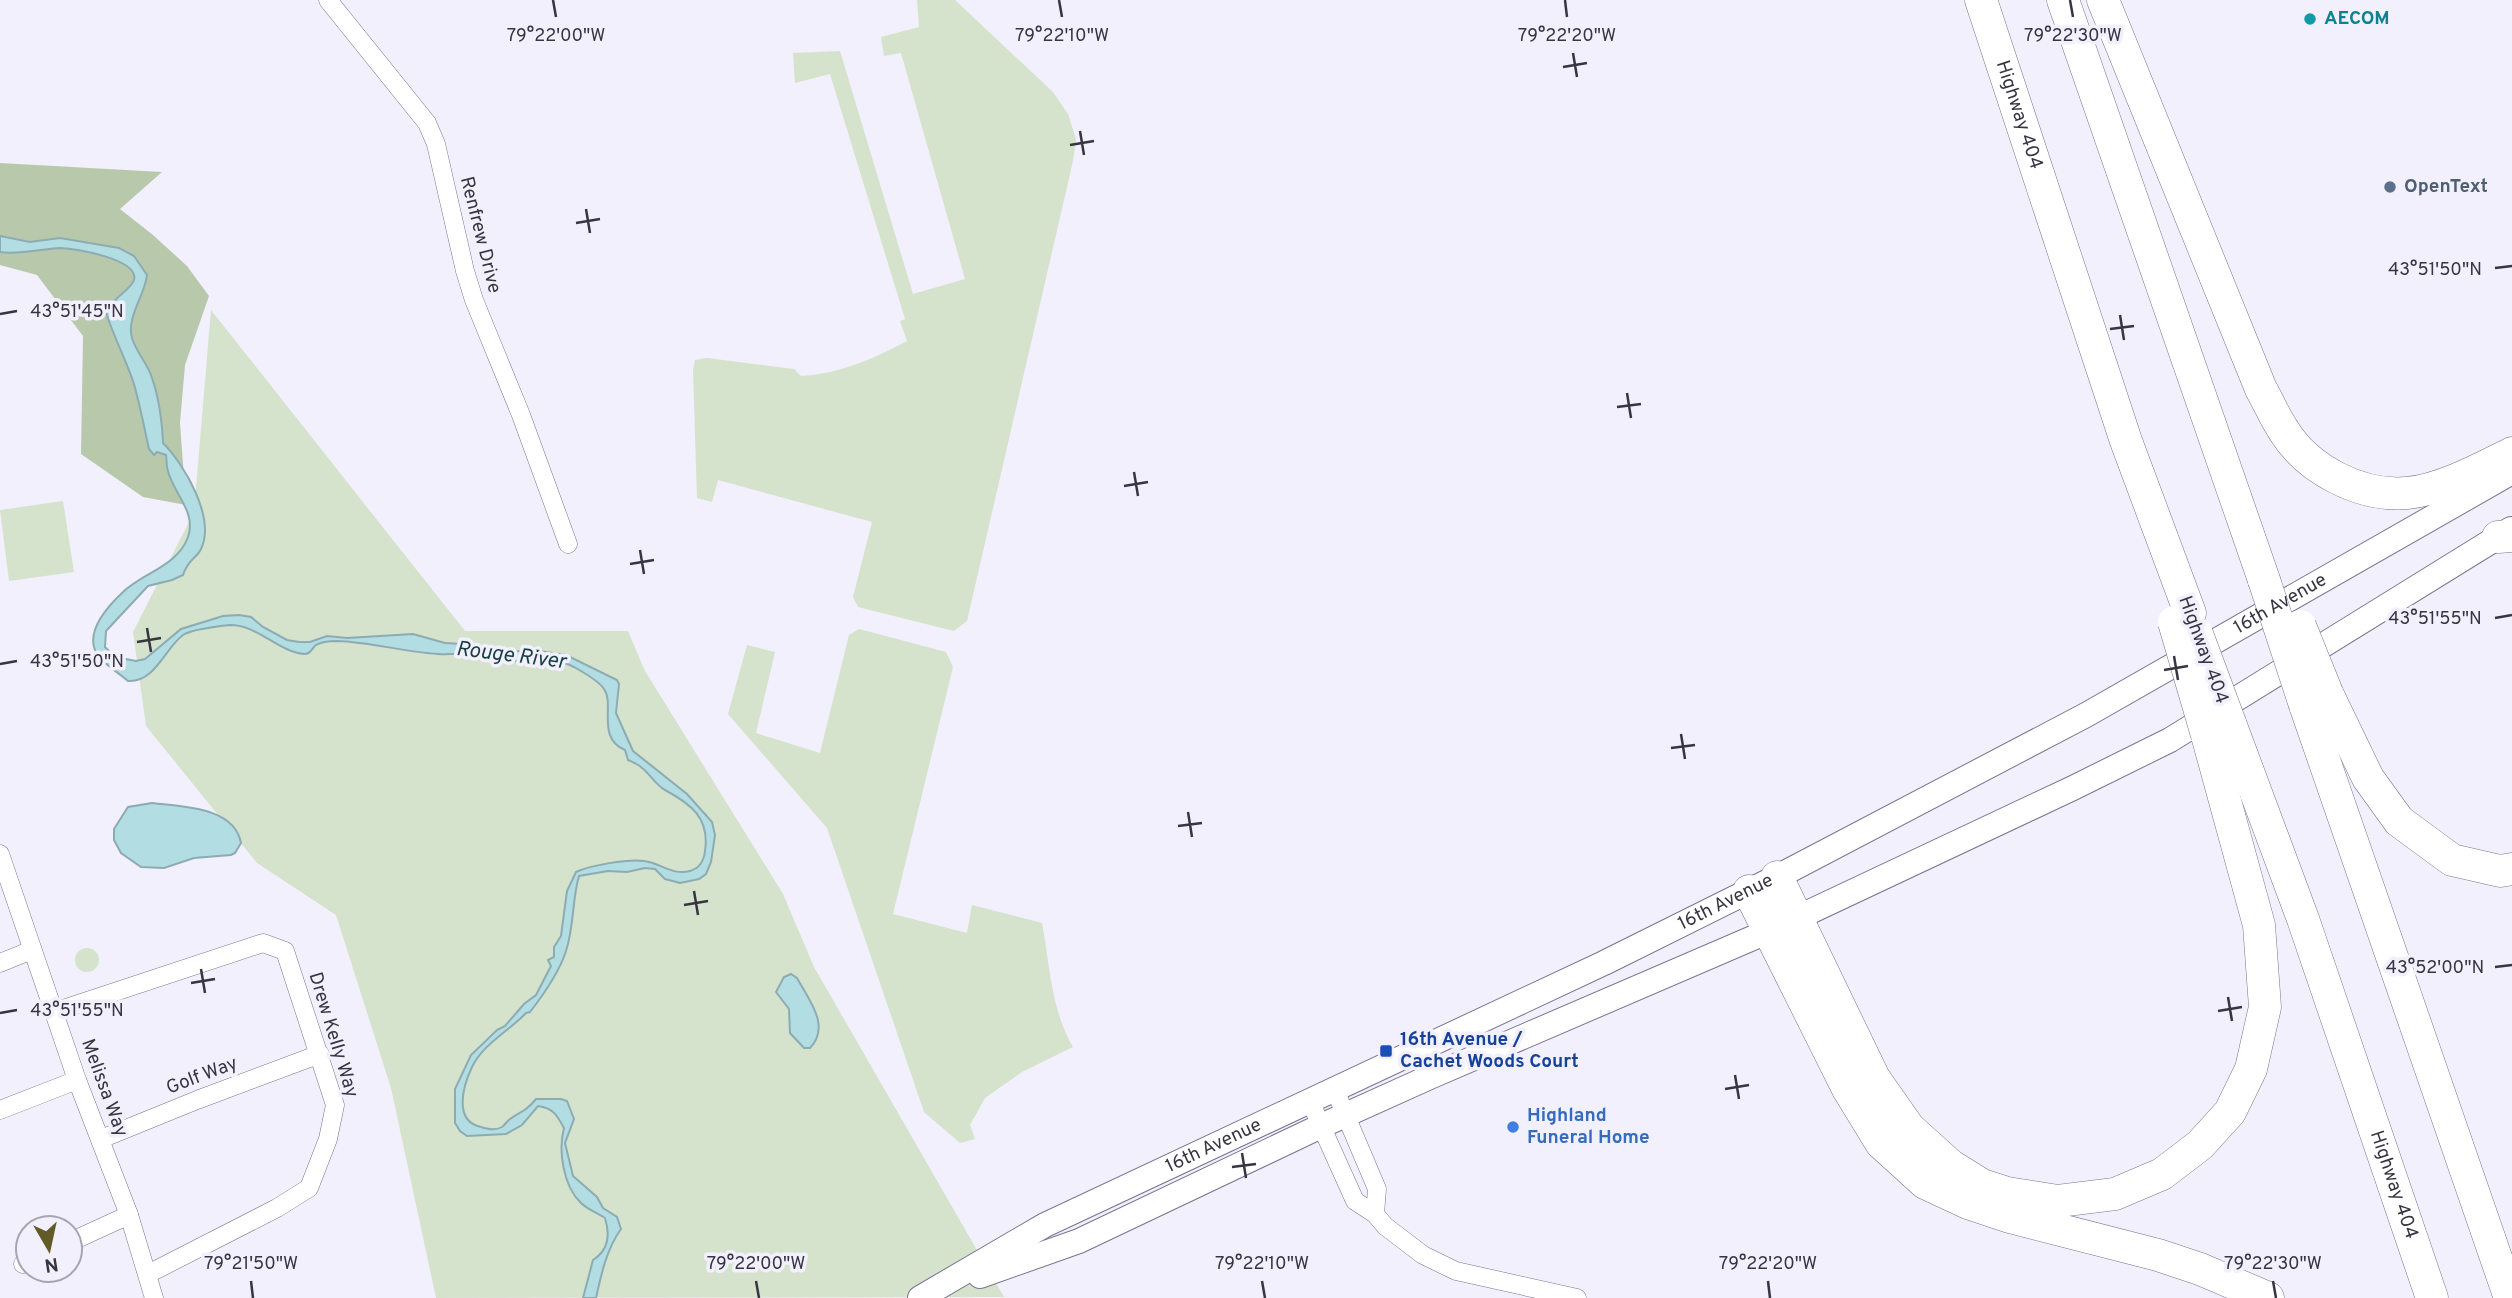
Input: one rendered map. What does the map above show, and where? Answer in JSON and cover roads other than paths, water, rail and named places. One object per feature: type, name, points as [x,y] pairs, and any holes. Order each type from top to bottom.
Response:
[{"type":"highway","name":"Highway 404","points":[[1981,0],[2218,729],[2303,919],[2432,1298]]},
{"type":"highway","points":[[2063,0],[2247,525],[2271,576],[2316,699],[2510,1298]]},
{"type":"highway","points":[[2103,0],[2261,389],[2294,444],[2313,464],[2345,484],[2407,493],[2437,486],[2512,453]]},
{"type":"highway","points":[[2316,699],[2399,821],[2452,860],[2500,871],[2512,869]]},
{"type":"highway","points":[[1777,877],[1874,1078],[1909,1128],[1950,1165],[1982,1185],[2007,1193],[2058,1201],[2115,1194],[2162,1174],[2200,1145],[2230,1112],[2251,1069],[2265,1007],[2259,925],[2218,729]]},
{"type":"highway","points":[[1749,891],[1848,1089],[1881,1143],[1925,1183],[1968,1203],[2010,1217],[2158,1255],[2200,1269],[2268,1298]]},
{"type":"main road","name":"16th Avenue","points":[[921,1298],[1045,1225],[1604,963],[1777,877],[2086,715],[2512,472]]},
{"type":"main road","name":"16th Avenue","points":[[921,1298],[1079,1241],[1321,1126],[1769,931],[2060,794],[2170,740],[2507,534]]},
{"type":"street","name":"Renfrew Drive","points":[[328,0],[427,123],[436,144],[474,300],[521,415],[568,544]]},
{"type":"street","name":"Melissa Way","points":[[0,854],[77,1080],[129,1215],[154,1298]]},
{"type":"street","name":"Drew Kelly Way","points":[[54,1012],[263,943],[285,951],[335,1105],[328,1139],[309,1188],[277,1208],[148,1274]]},
{"type":"street","points":[[0,963],[32,950]]},
{"type":"street","name":"Golf Way","points":[[101,1139],[320,1054]]},
{"type":"street","points":[[0,1110],[77,1080]]},
{"type":"street","points":[[1335,1090],[1377,1189],[1376,1214]]},
{"type":"street","points":[[1310,1101],[1355,1200],[1376,1214],[1385,1226],[1423,1255],[1457,1271],[1577,1298]]},
{"type":"street","points":[[84,1236],[129,1215]]},
{"type":"water","name":"Rouge River","points":[[0,236],[30,242],[60,238],[119,248],[134,256],[147,275],[132,323],[132,338],[154,386],[160,410],[163,443],[180,464],[196,492],[205,536],[201,549],[187,565],[183,575],[148,586],[106,631],[105,647],[115,657],[136,661],[145,659],[181,629],[223,616],[239,615],[251,617],[287,640],[299,642],[310,642],[327,636],[347,638],[413,634],[445,643],[479,645],[508,652],[533,650],[566,655],[617,680],[619,684],[616,713],[633,751],[687,794],[712,822],[715,835],[711,862],[706,874],[699,879],[680,883],[665,879],[655,869],[645,868],[579,876],[569,942],[555,975],[530,1012],[483,1051],[472,1067],[466,1084],[463,1110],[467,1118],[472,1123],[489,1129],[502,1127],[536,1099],[567,1101],[574,1119],[565,1143],[573,1176],[597,1197],[603,1208],[617,1217],[621,1229],[608,1253],[596,1298],[583,1298],[593,1260],[607,1241],[607,1224],[605,1218],[581,1203],[570,1187],[563,1167],[564,1128],[559,1119],[551,1110],[538,1106],[522,1125],[506,1134],[467,1136],[455,1123],[455,1089],[471,1055],[536,995],[551,966],[548,960],[554,957],[554,947],[561,936],[567,891],[576,872],[600,865],[637,861],[650,862],[678,872],[693,870],[701,863],[706,839],[697,813],[628,760],[625,750],[611,738],[607,695],[604,689],[590,677],[565,663],[550,660],[511,661],[480,653],[425,653],[337,641],[318,644],[304,654],[285,648],[250,629],[230,625],[183,635],[153,671],[137,680],[128,681],[106,663],[94,649],[93,640],[104,613],[131,585],[176,555],[183,547],[190,528],[187,511],[167,467],[166,455],[157,452],[154,455],[149,449],[134,384],[106,312],[132,284],[133,273],[117,261],[78,250],[60,248],[0,252]]},
{"type":"water","points":[[152,803],[191,808],[217,815],[236,831],[241,843],[231,855],[194,858],[164,868],[141,867],[121,853],[114,840],[114,829],[128,807]]},
{"type":"water","points":[[791,974],[797,978],[816,1013],[819,1031],[810,1048],[804,1048],[790,1033],[789,1009],[776,992],[784,977]]},
{"type":"place","name":"AECOM","points":[[2310,19]]},
{"type":"place","name":"OpenText","points":[[2390,187]]},
{"type":"place","name":"16th Avenue / Cachet Woods Court","points":[[1386,1051]]},
{"type":"place","name":"Highland Funeral Home","points":[[1513,1127]]}]
